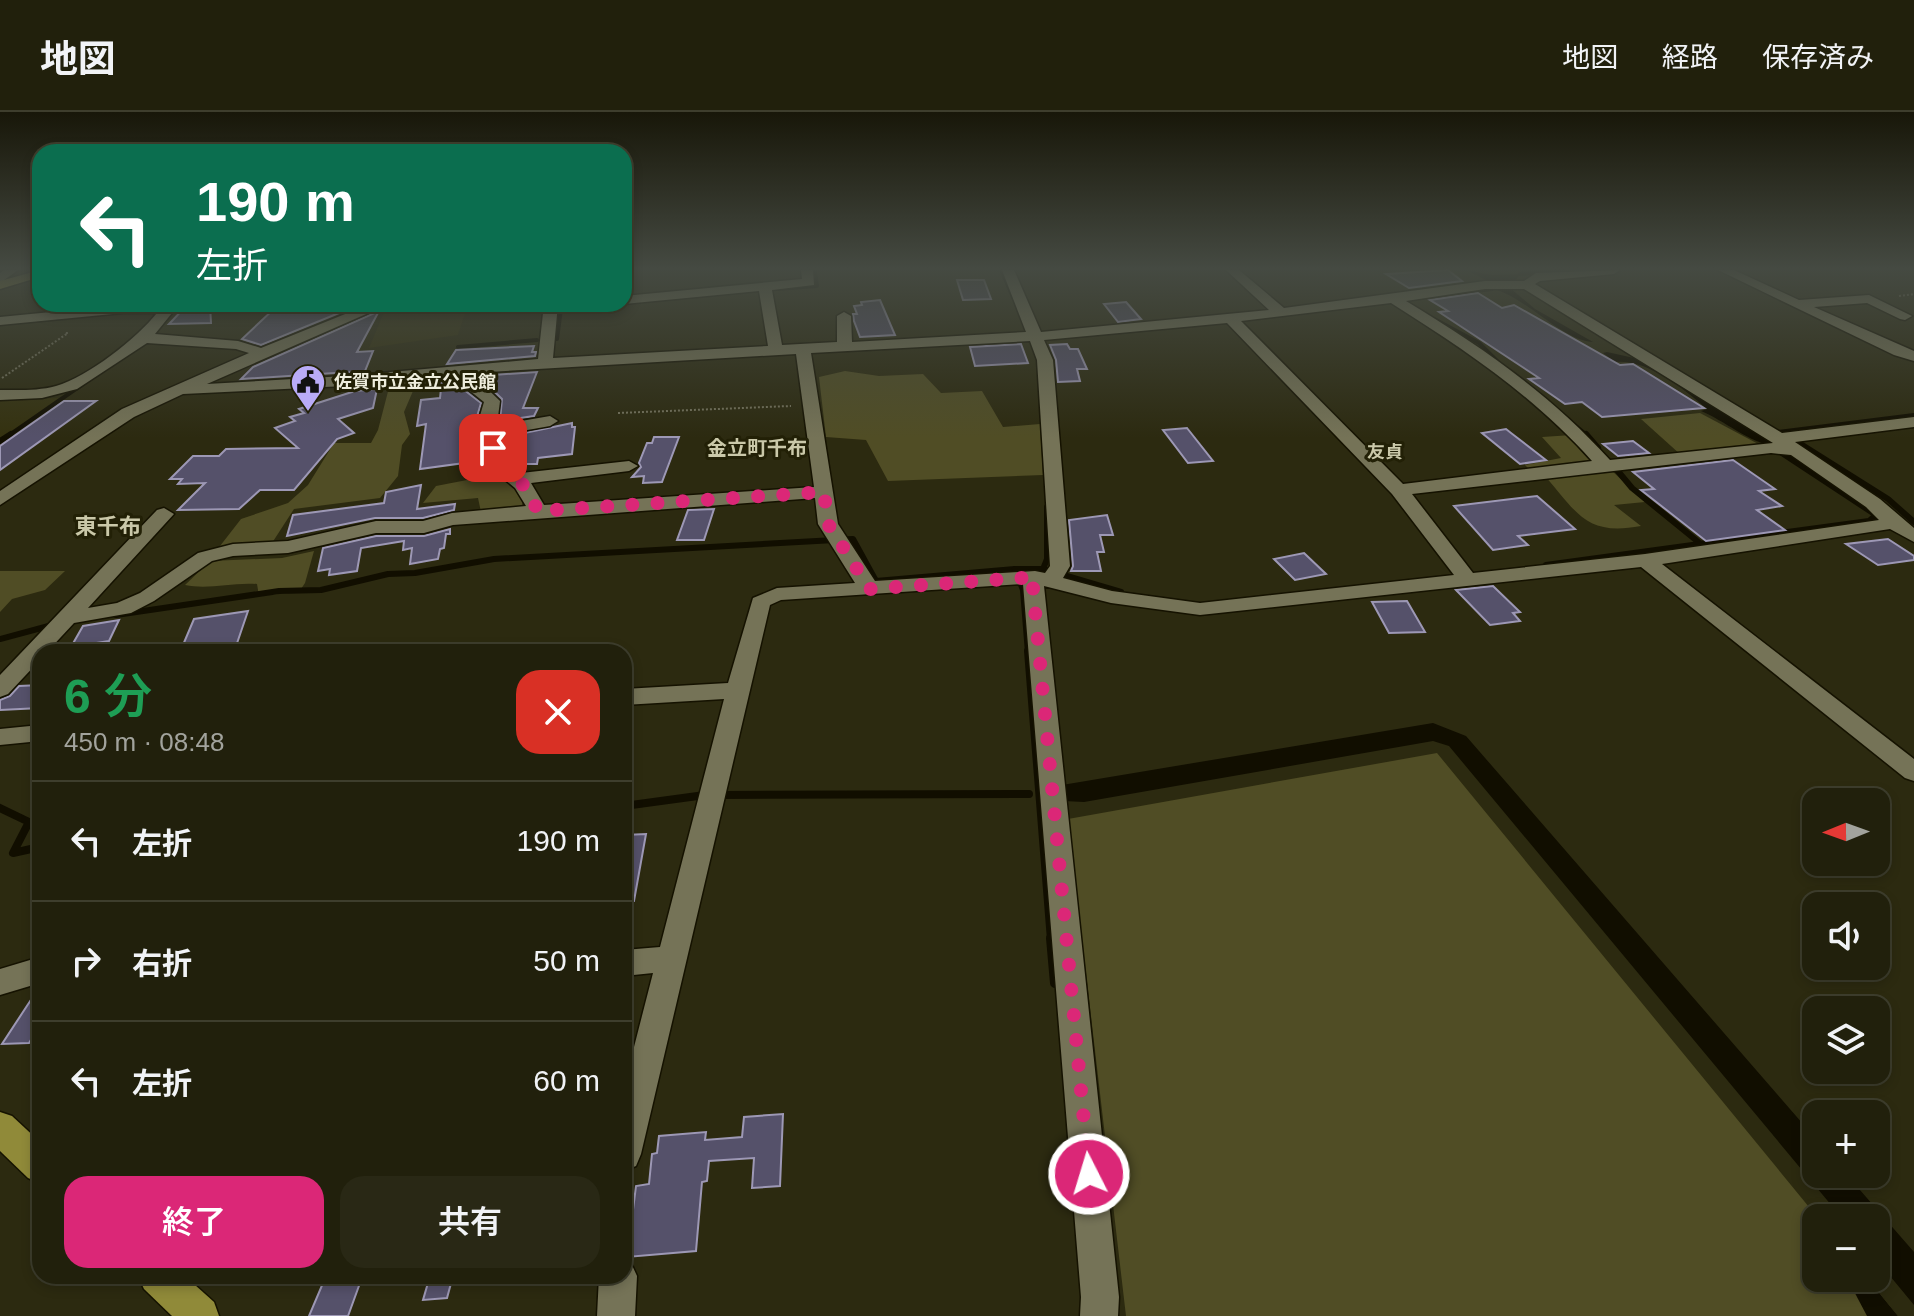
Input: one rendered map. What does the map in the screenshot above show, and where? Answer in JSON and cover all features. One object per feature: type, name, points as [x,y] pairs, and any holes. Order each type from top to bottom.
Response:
[{"type":"main road","points":[[0,1128],[32,1158]]},
{"type":"main road","points":[[166,1284],[200,1316]]},
{"type":"street","points":[[0,395],[42,394],[80,382],[145,338],[157,326]]},
{"type":"street","points":[[0,499],[128,413],[328,326]]},
{"type":"street","points":[[545,363],[551,326]]},
{"type":"street","points":[[772,326],[776,351]]},
{"type":"street","points":[[844,326],[845,347]]},
{"type":"street","points":[[1025,326],[1045,360],[1039,575],[1033,589],[1099,1281],[1099,1316]]},
{"type":"street","points":[[1027,326],[1030,335]]},
{"type":"street","points":[[176,390],[345,381],[461,368],[1094,333],[1166,326]]},
{"type":"street","points":[[1238,326],[1399,490],[1465,575]]},
{"type":"street","points":[[1438,326],[1478,351],[1490,364],[1517,381],[1613,466]]},
{"type":"street","points":[[1592,326],[1873,503],[1893,523],[1914,536]]},
{"type":"street","points":[[1847,326],[1914,356]]},
{"type":"street","points":[[145,338],[238,345],[262,353]]},
{"type":"street","points":[[803,350],[828,524],[870,589]]},
{"type":"street","points":[[461,368],[466,380],[492,401],[487,419],[496,465],[520,479],[532,496],[537,511]]},
{"type":"street","points":[[490,431],[550,421]]},
{"type":"street","points":[[1399,490],[1613,466],[1914,422]]},
{"type":"street","points":[[520,479],[629,466]]},
{"type":"street","points":[[62,624],[123,608],[147,597],[205,557],[233,550],[288,547],[376,527],[424,527],[452,519],[824,492]]},
{"type":"street","points":[[43,644],[164,514]]},
{"type":"street","points":[[632,1122],[760,602],[777,594],[1039,575],[1111,597],[1200,609],[1465,575],[1645,560],[1893,523]]},
{"type":"street","points":[[1645,560],[1914,772]]},
{"type":"street","points":[[0,689],[32,655]]},
{"type":"street","points":[[632,697],[740,690]]},
{"type":"street","points":[[0,737],[32,734]]},
{"type":"street","points":[[632,962],[672,959]]},
{"type":"street","points":[[0,982],[32,972]]},
{"type":"street","points":[[616,1316],[618,1284]]},
{"type":"path","points":[[0,379],[68,333],[55,333]]},
{"type":"path","points":[[618,413],[809,405]]},
{"type":"shaded area","points":[[378,326],[461,326],[458,335],[369,348]]},
{"type":"shaded area","points":[[1565,326],[1593,342],[1581,340],[1556,327]]},
{"type":"shaded area","points":[[1603,353],[1634,358],[1660,374],[1640,365],[1615,362]]},
{"type":"shaded area","points":[[845,371],[879,376],[923,374],[941,393],[982,391],[1003,427],[1040,424],[1043,475],[888,481],[866,440],[826,437],[819,377]]},
{"type":"shaded area","points":[[419,377],[404,412],[410,434],[402,445],[398,476],[380,498],[294,509],[272,543],[220,546],[241,519],[288,503],[308,485],[334,443],[371,443],[378,430],[391,380]]},
{"type":"shaded area","points":[[1676,384],[1774,445],[1748,437],[1701,411],[1707,409]]},
{"type":"shaded area","points":[[59,398],[9,434],[0,440],[0,399]]},
{"type":"shaded area","points":[[1700,413],[1762,446],[1681,455],[1641,419]]},
{"type":"shaded area","points":[[1572,435],[1595,463],[1530,470],[1525,465],[1561,458],[1542,437]]},
{"type":"shaded area","points":[[1610,469],[1645,502],[1614,505],[1641,526],[1608,528],[1586,520],[1546,477]]},
{"type":"shaded area","points":[[498,474],[523,494],[522,508],[481,512],[478,498],[423,503],[436,486]]},
{"type":"shaded area","points":[[314,551],[305,583],[299,592],[259,596],[257,584],[185,585],[210,561],[282,558]]},
{"type":"shaded area","points":[[0,571],[65,571],[45,590],[12,599],[0,612]]},
{"type":"shaded area","points":[[1433,723],[1466,736],[1802,1123],[1802,1170],[1449,746],[1433,741],[1084,802],[1064,801],[1062,785]]},
{"type":"shaded area","points":[[1437,753],[1807,1204],[1802,1204],[1802,1292],[1878,1292],[1898,1316],[1126,1316],[1068,819]]},
{"type":"shaded area","points":[[1817,1188],[1858,1188],[1872,1204],[1830,1204]]},
{"type":"shaded area","points":[[1890,1224],[1914,1252],[1914,1305],[1890,1276]]},
{"type":"shaded area","points":[[1854,1292],[1878,1292],[1898,1316],[1867,1316]]},
{"type":"building","points":[[256,326],[307,326],[261,345],[242,339]]},
{"type":"building","points":[[345,326],[371,326],[357,352],[373,351],[365,371],[241,379],[253,367]]},
{"type":"building","points":[[856,326],[891,326],[895,335],[860,337]]},
{"type":"building","points":[[1460,326],[1551,326],[1620,365],[1633,364],[1704,408],[1602,417],[1582,402],[1565,404],[1529,379],[1539,378]]},
{"type":"building","points":[[1021,344],[1028,363],[975,366],[970,347]]},
{"type":"building","points":[[1067,344],[1070,349],[1078,349],[1087,369],[1077,369],[1080,381],[1058,382],[1056,360],[1050,345]]},
{"type":"building","points":[[534,346],[532,352],[536,352],[535,356],[447,364],[456,350]]},
{"type":"building","points":[[537,372],[523,408],[538,408],[534,416],[500,421],[502,399],[478,376]]},
{"type":"building","points":[[454,377],[458,385],[481,403],[476,420],[479,438],[466,440],[464,463],[420,469],[426,424],[417,426],[421,400],[440,398],[442,379]]},
{"type":"building","points":[[377,389],[373,408],[338,419],[354,433],[337,439],[294,490],[260,490],[239,509],[178,510],[205,483],[178,484],[182,479],[170,479],[193,456],[219,456],[226,449],[298,448],[275,428],[295,421],[290,417],[304,413],[299,409],[355,391]]},
{"type":"building","points":[[64,401],[96,401],[0,470],[0,446]]},
{"type":"building","points":[[572,423],[575,427],[572,454],[538,458],[537,464],[512,464],[514,448],[507,448],[510,436]]},
{"type":"building","points":[[1187,428],[1213,461],[1188,463],[1163,430]]},
{"type":"building","points":[[1506,429],[1546,460],[1520,464],[1482,433]]},
{"type":"building","points":[[654,437],[679,437],[662,482],[643,483],[644,476],[632,477],[641,467],[639,463],[647,443],[652,443]]},
{"type":"building","points":[[1633,441],[1649,453],[1618,456],[1603,444]]},
{"type":"building","points":[[1733,460],[1775,489],[1759,491],[1782,506],[1757,510],[1785,530],[1706,541],[1641,490],[1654,489],[1633,472]]},
{"type":"building","points":[[421,485],[417,509],[455,504],[454,510],[423,518],[375,518],[287,536],[293,515],[384,503],[386,492]]},
{"type":"building","points":[[1537,496],[1575,529],[1518,536],[1528,545],[1493,550],[1454,506]]},
{"type":"building","points":[[714,509],[704,540],[677,540],[688,510]]},
{"type":"building","points":[[1107,515],[1113,535],[1100,535],[1104,552],[1097,552],[1101,571],[1071,571],[1069,520]]},
{"type":"building","points":[[450,529],[438,559],[410,564],[412,548],[403,550],[404,541],[361,548],[357,571],[329,575],[330,569],[318,571],[323,548],[376,536],[424,536]]},
{"type":"building","points":[[1888,539],[1914,556],[1914,560],[1878,565],[1846,544]]},
{"type":"building","points":[[1304,553],[1326,574],[1295,580],[1274,559]]},
{"type":"building","points":[[1493,586],[1520,612],[1513,613],[1520,621],[1490,625],[1456,590]]},
{"type":"building","points":[[1407,601],[1425,632],[1389,633],[1372,602]]},
{"type":"building","points":[[248,611],[237,644],[183,644],[194,619]]},
{"type":"building","points":[[119,620],[109,641],[73,644],[83,626]]},
{"type":"building","points":[[32,685],[32,708],[0,710],[0,700],[10,696],[19,686]]},
{"type":"building","points":[[646,834],[634,901],[632,901],[632,835]]},
{"type":"building","points":[[32,998],[32,1038],[29,1043],[2,1044]]},
{"type":"building","points":[[783,1114],[780,1186],[752,1188],[754,1158],[709,1161],[707,1181],[702,1182],[696,1251],[632,1257],[636,1186],[649,1184],[652,1154],[657,1153],[659,1136],[706,1132],[705,1140],[742,1137],[744,1117]]},
{"type":"building","points":[[323,1284],[360,1284],[348,1316],[309,1316]]},
{"type":"building","points":[[428,1284],[451,1284],[447,1298],[423,1300]]},
{"type":"waterway","points":[[557,339],[559,326]]},
{"type":"waterway","points":[[1447,326],[1479,343],[1501,365],[1587,435]]},
{"type":"waterway","points":[[458,347],[537,340]]},
{"type":"waterway","points":[[10,435],[83,384]]},
{"type":"waterway","points":[[1771,433],[1914,415]]},
{"type":"waterway","points":[[0,441],[10,435]]},
{"type":"waterway","points":[[1587,435],[1598,448]]},
{"type":"waterway","points":[[1799,443],[1888,499],[1914,522]]},
{"type":"waterway","points":[[1701,544],[1869,521],[1876,515],[1776,449]]},
{"type":"waterway","points":[[1612,464],[1632,488],[1701,544]]},
{"type":"waterway","points":[[1043,569],[1047,559],[1047,507]]},
{"type":"waterway","points":[[116,615],[279,591],[321,590],[388,574],[415,573],[494,559],[853,539],[876,581],[1015,569]]},
{"type":"waterway","points":[[1546,565],[1701,544]]},
{"type":"waterway","points":[[1015,569],[1043,569]]},
{"type":"waterway","points":[[1015,569],[1023,590],[1028,653]]},
{"type":"waterway","points":[[1043,569],[1121,592]]},
{"type":"waterway","points":[[0,639],[56,624]]},
{"type":"waterway","points":[[1028,651],[1051,940]]},
{"type":"waterway","points":[[717,795],[1029,794]]},
{"type":"waterway","points":[[632,805],[705,795]]},
{"type":"waterway","points":[[0,808],[29,822],[13,853],[32,849]]},
{"type":"waterway","points":[[1051,938],[1055,983]]},
{"type":"place","name":"佐賀市立金立公民館","points":[[308,413]]},
{"type":"district","name":"金立町千布","points":[[757,448]]},
{"type":"district","name":"友貞","points":[[1385,452]]},
{"type":"district","name":"東千布","points":[[108,526]]},
{"type":"route","points":[[493,448],[496,465],[520,479],[532,496],[537,511],[824,492],[828,524],[870,589],[1035,577],[1033,589],[1089,1174]]}]
